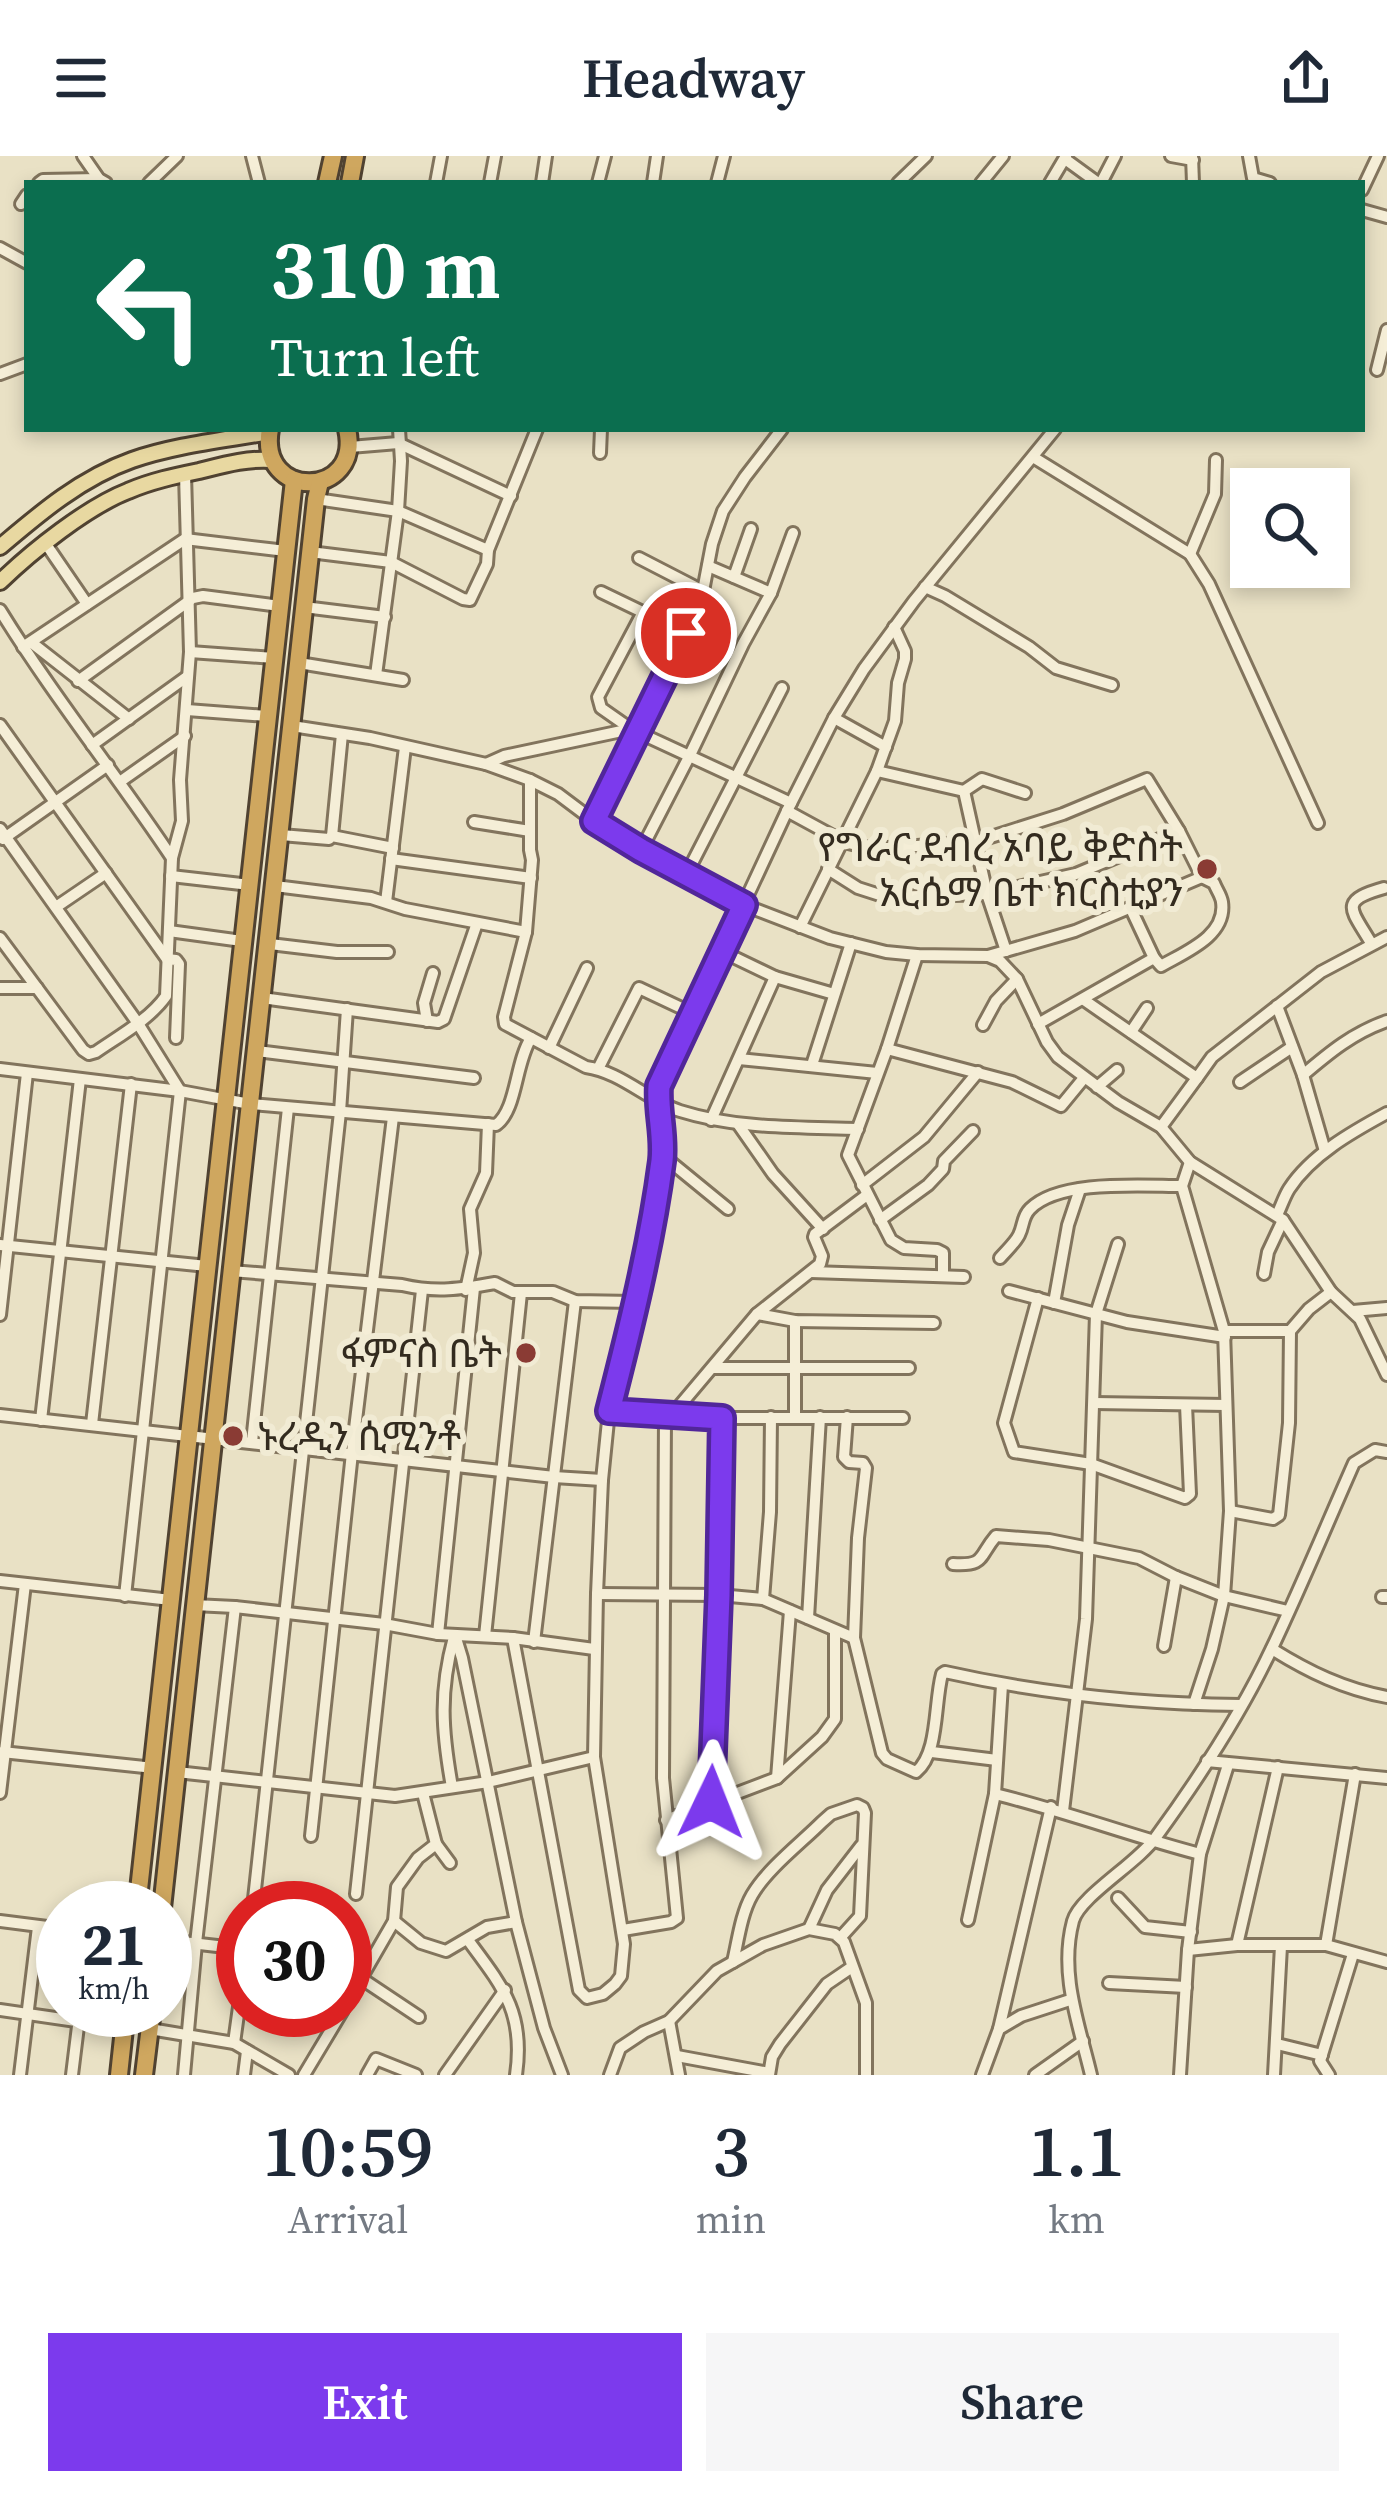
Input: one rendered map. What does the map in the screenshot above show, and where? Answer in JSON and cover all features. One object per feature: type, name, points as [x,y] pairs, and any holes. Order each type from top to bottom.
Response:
[{"type":"highway","points":[[269,432],[272,460],[281,472],[318,490]]},
{"type":"highway","points":[[165,1881],[310,552],[318,490],[340,469],[348,438]]},
{"type":"highway","points":[[140,1881],[294,480]]},
{"type":"highway","points":[[119,2075],[123,2037]]},
{"type":"highway","points":[[145,2075],[149,2037]]},
{"type":"main road","points":[[0,547],[49,506],[107,470],[134,459],[259,432]]},
{"type":"main road","points":[[0,582],[97,506],[124,492],[184,474],[255,459],[272,460]]},
{"type":"street","points":[[83,156],[101,180]]},
{"type":"street","points":[[152,180],[177,156]]},
{"type":"street","points":[[901,180],[926,156]]},
{"type":"street","points":[[984,180],[1004,156]]},
{"type":"street","points":[[1067,159],[1083,156]]},
{"type":"street","points":[[1171,156],[1192,158]]},
{"type":"street","points":[[1365,184],[1378,156]]},
{"type":"street","points":[[1067,159],[1096,180]]},
{"type":"street","points":[[1377,370],[1387,329]]},
{"type":"street","points":[[376,675],[398,511],[399,432]]},
{"type":"street","points":[[310,552],[391,562],[470,600],[532,432]]},
{"type":"street","points":[[600,453],[601,432]]},
{"type":"street","points":[[594,821],[686,633],[703,591],[724,511],[780,432]]},
{"type":"street","points":[[513,1638],[579,1990],[587,1998],[603,1994],[621,1976],[623,1930],[594,1756],[596,1594],[609,1411],[649,1240],[662,1155],[659,1086],[834,718],[894,627],[1053,432]]},
{"type":"street","points":[[348,438],[398,443],[511,496]]},
{"type":"street","points":[[1033,457],[1190,554],[1209,584],[1318,823]]},
{"type":"street","points":[[1190,554],[1215,494],[1216,460]]},
{"type":"street","points":[[0,938],[89,1054],[166,997],[172,858],[182,821],[180,780],[190,652],[184,474]]},
{"type":"street","points":[[318,490],[398,511],[488,550]]},
{"type":"street","points":[[734,577],[751,530]]},
{"type":"street","points":[[641,850],[771,592],[793,533]]},
{"type":"street","points":[[28,645],[185,539],[286,551]]},
{"type":"street","points":[[46,544],[87,604]]},
{"type":"street","points":[[639,558],[703,591]]},
{"type":"street","points":[[707,566],[771,592]]},
{"type":"street","points":[[925,587],[1029,647],[1056,668],[1112,685]]},
{"type":"street","points":[[601,592],[686,633]]},
{"type":"street","points":[[78,681],[202,596],[280,606]]},
{"type":"street","points":[[304,608],[385,617]]},
{"type":"street","points":[[0,610],[172,858]]},
{"type":"street","points":[[643,612],[598,697],[601,708],[635,730],[738,778],[844,842],[873,849],[975,842],[1063,814],[1144,778],[1202,877],[1214,883],[1222,903],[1218,926],[1207,938],[1161,966],[1131,909]]},
{"type":"street","points":[[800,927],[877,771],[895,722],[905,651],[894,627]]},
{"type":"street","points":[[28,645],[129,719]]},
{"type":"street","points":[[190,652],[274,658]]},
{"type":"street","points":[[299,664],[403,680]]},
{"type":"street","points":[[92,745],[188,676]]},
{"type":"street","points":[[686,875],[782,688]]},
{"type":"street","points":[[187,710],[267,716]]},
{"type":"street","points":[[834,718],[886,747]]},
{"type":"street","points":[[0,725],[167,958],[179,964],[176,1038]]},
{"type":"street","points":[[292,725],[486,764],[530,780],[641,850],[744,905],[851,943],[917,955],[988,956],[1075,932],[1202,877]]},
{"type":"street","points":[[486,764],[504,756],[635,730]]},
{"type":"street","points":[[332,836],[342,734]]},
{"type":"street","points":[[121,781],[185,736]]},
{"type":"street","points":[[386,902],[405,747]]},
{"type":"street","points":[[108,765],[2,836],[137,1022],[180,1090],[125,1596]]},
{"type":"street","points":[[877,771],[964,791],[982,778],[1025,793]]},
{"type":"street","points":[[530,780],[526,932],[505,1024],[658,1102],[711,1120],[858,1129]]},
{"type":"street","points":[[964,791],[987,894],[1006,951]]},
{"type":"street","points":[[474,822],[530,831]]},
{"type":"street","points":[[828,869],[886,897],[987,894],[1076,874],[1179,831]]},
{"type":"street","points":[[281,835],[332,836],[392,854],[531,878]]},
{"type":"street","points":[[56,907],[106,873]]},
{"type":"street","points":[[171,876],[250,885]]},
{"type":"street","points":[[275,886],[386,902],[526,932]]},
{"type":"street","points":[[1371,944],[1353,913],[1353,902],[1384,888]]},
{"type":"street","points":[[262,998],[438,1022],[444,1019],[477,923]]},
{"type":"street","points":[[169,931],[242,941]]},
{"type":"street","points":[[1161,1127],[1212,1057],[1322,972],[1387,938]]},
{"type":"street","points":[[812,1065],[851,943]]},
{"type":"street","points":[[270,944],[388,952]]},
{"type":"street","points":[[722,951],[775,976],[834,994]]},
{"type":"street","points":[[917,955],[848,1156],[890,1240],[898,1247],[943,1253],[943,1276]]},
{"type":"street","points":[[988,956],[1017,979],[1058,1057],[1161,1127],[1190,1162],[1280,1218],[1331,1292],[1360,1319],[1387,1375]]},
{"type":"street","points":[[1038,1024],[1154,958]]},
{"type":"street","points":[[550,1048],[587,968]]},
{"type":"street","points":[[427,1021],[424,1003],[434,973]]},
{"type":"street","points":[[711,1120],[775,976]]},
{"type":"street","points":[[983,1024],[1017,979]]},
{"type":"street","points":[[0,988],[37,988]]},
{"type":"street","points":[[598,1069],[639,988],[692,1013]]},
{"type":"street","points":[[1084,1000],[1197,1078]]},
{"type":"street","points":[[1277,1006],[1325,1151]]},
{"type":"street","points":[[1131,1032],[1147,1008]]},
{"type":"street","points":[[256,1881],[340,1112],[346,1010]]},
{"type":"street","points":[[1303,1075],[1362,1030],[1387,1021]]},
{"type":"street","points":[[0,1069],[288,1108],[496,1125],[507,1116],[523,1050],[531,1038]]},
{"type":"street","points":[[1240,1082],[1292,1047]]},
{"type":"street","points":[[887,1049],[1012,1082],[1061,1106],[1084,1078]]},
{"type":"street","points":[[257,1052],[474,1078]]},
{"type":"street","points":[[739,1059],[877,1072]]},
{"type":"street","points":[[1097,1087],[1117,1070]]},
{"type":"street","points":[[623,1930],[677,1918],[663,1778],[668,1416],[757,1314],[820,1264],[822,1256],[814,1237],[924,1137],[978,1072]]},
{"type":"street","points":[[0,1315],[4,1246],[27,1073]]},
{"type":"street","points":[[41,1420],[80,1079]]},
{"type":"street","points":[[92,1424],[130,1084]]},
{"type":"street","points":[[252,1442],[288,1108]]},
{"type":"street","points":[[1264,1274],[1290,1186],[1325,1151],[1387,1113]]},
{"type":"street","points":[[311,1836],[393,1117]]},
{"type":"street","points":[[438,1634],[474,1253],[470,1210],[486,1173],[488,1124]]},
{"type":"street","points":[[738,1124],[772,1174],[823,1228]]},
{"type":"street","points":[[880,1220],[928,1185],[974,1131]]},
{"type":"street","points":[[924,1137],[944,1161]]},
{"type":"street","points":[[662,1155],[728,1209]]},
{"type":"street","points":[[1190,1162],[1182,1186],[1225,1334],[1230,1511],[1223,1596],[1195,1705]]},
{"type":"street","points":[[1000,1258],[1019,1236],[1028,1210],[1054,1196],[1080,1189],[1182,1186]]},
{"type":"street","points":[[1054,1303],[1068,1225],[1080,1189]]},
{"type":"street","points":[[982,2075],[999,2029],[1057,1809],[1079,1696],[1096,1314],[1118,1244]]},
{"type":"street","points":[[4,1246],[207,1266]]},
{"type":"street","points":[[231,1270],[422,1290],[495,1283],[521,1293],[553,1292],[575,1301],[634,1302]]},
{"type":"street","points":[[811,1272],[964,1277]]},
{"type":"street","points":[[357,1881],[422,1290]]},
{"type":"street","points":[[1009,1292],[1184,1333],[1290,1331]]},
{"type":"street","points":[[1230,1511],[1279,1516],[1289,1423],[1290,1331],[1331,1292]]},
{"type":"street","points":[[484,1636],[521,1293]]},
{"type":"street","points":[[1037,1298],[1004,1423],[1006,1437],[1018,1454],[1090,1464],[1182,1498],[1190,1494],[1186,1405]]},
{"type":"street","points":[[535,1642],[575,1301]]},
{"type":"street","points":[[1353,1311],[1387,1308]]},
{"type":"street","points":[[757,1314],[794,1321],[934,1323]]},
{"type":"street","points":[[794,1321],[795,1417]]},
{"type":"street","points":[[713,1368],[909,1368]]},
{"type":"street","points":[[1094,1403],[1226,1405]]},
{"type":"street","points":[[609,1411],[722,1418],[903,1418]]},
{"type":"street","points":[[0,1415],[602,1480]]},
{"type":"street","points":[[763,1599],[771,1417]]},
{"type":"street","points":[[808,1618],[820,1417]]},
{"type":"street","points":[[847,1417],[845,1460],[863,1462],[866,1468],[854,1638],[884,1757],[916,1772],[922,1769],[932,1752],[937,1693],[944,1672],[1079,1696],[1240,1705]]},
{"type":"street","points":[[711,1802],[722,1418]]},
{"type":"street","points":[[1091,2075],[1070,2000],[1074,1920],[1082,1906],[1153,1842],[1272,1649],[1354,1462],[1375,1450],[1387,1452]]},
{"type":"street","points":[[953,1564],[980,1562],[993,1538],[1002,1534],[1138,1558],[1223,1596],[1288,1611]]},
{"type":"street","points":[[1164,1646],[1176,1577]]},
{"type":"street","points":[[0,1581],[171,1600]]},
{"type":"street","points":[[0,1793],[25,1584]]},
{"type":"street","points":[[596,1594],[763,1599],[854,1638]]},
{"type":"street","points":[[194,1605],[594,1649]]},
{"type":"street","points":[[192,1988],[235,1607]]},
{"type":"street","points":[[777,1778],[790,1611]]},
{"type":"street","points":[[666,1820],[777,1778],[822,1737],[835,1719],[835,1631]]},
{"type":"street","points":[[454,1635],[516,1922],[544,2028],[562,2075]]},
{"type":"street","points":[[452,1787],[442,1732],[447,1661],[454,1635]]},
{"type":"street","points":[[1272,1649],[1330,1682],[1387,1697]]},
{"type":"street","points":[[968,1919],[995,1794],[1002,1685]]},
{"type":"street","points":[[2,1752],[154,1768]]},
{"type":"street","points":[[932,1752],[997,1760]]},
{"type":"street","points":[[177,1772],[395,1796],[488,1782],[594,1756]]},
{"type":"street","points":[[1207,1761],[1387,1778]]},
{"type":"street","points":[[1180,2075],[1200,1854],[1228,1765]]},
{"type":"street","points":[[1238,1945],[1278,1767]]},
{"type":"street","points":[[1325,1946],[1355,1774]]},
{"type":"street","points":[[423,1793],[436,1844],[449,1863]]},
{"type":"street","points":[[995,1794],[1200,1854]]},
{"type":"street","points":[[733,1962],[751,1896],[822,1822],[856,1805],[865,1814],[860,1916],[841,1937]]},
{"type":"street","points":[[372,1956],[394,1921],[398,1887],[418,1858],[436,1844]]},
{"type":"street","points":[[808,1929],[827,1890],[863,1844]]},
{"type":"street","points":[[1118,1898],[1145,1927],[1190,1932]]},
{"type":"street","points":[[0,1921],[36,1927]]},
{"type":"street","points":[[394,1921],[422,1943],[446,1951],[487,1927],[516,1922]]},
{"type":"street","points":[[610,2075],[620,2048],[668,2021],[717,1971],[764,1945],[808,1929],[841,1937]]},
{"type":"street","points":[[841,1937],[866,2003],[866,2075]]},
{"type":"street","points":[[468,1940],[505,1990],[518,2030],[516,2075]]},
{"type":"street","points":[[20,2075],[36,1942]]},
{"type":"street","points":[[192,1943],[216,1946]]},
{"type":"street","points":[[1274,2075],[1280,1946]]},
{"type":"street","points":[[1188,1950],[1325,1946],[1387,1962]]},
{"type":"street","points":[[1329,2075],[1322,2055],[1353,1954]]},
{"type":"street","points":[[677,2056],[769,2074],[780,2044],[824,1987],[852,1967]]},
{"type":"street","points":[[1109,1983],[1186,1987]]},
{"type":"street","points":[[372,1986],[419,2017]]},
{"type":"street","points":[[445,2075],[505,1990]]},
{"type":"street","points":[[999,2029],[1021,2016],[1070,2000]]},
{"type":"street","points":[[0,2010],[36,2013]]},
{"type":"street","points":[[668,2021],[677,2056],[676,2074]]},
{"type":"street","points":[[192,2035],[234,2043],[289,2075]]},
{"type":"street","points":[[72,2075],[77,2037]]},
{"type":"street","points":[[184,2075],[188,2037]]},
{"type":"street","points":[[234,2043],[235,2037]]},
{"type":"street","points":[[304,2075],[327,2037]]},
{"type":"street","points":[[1034,2075],[1083,2041]]},
{"type":"street","points":[[1277,2044],[1322,2055]]},
{"type":"street","points":[[244,2075],[247,2051]]},
{"type":"street","points":[[368,2075],[376,2059],[416,2075]]},
{"type":"place","name":"የግራር ደብረ አባይ ቅድስት አርሴማ ቤተ ክርስቲያን","points":[[1207,869]]},
{"type":"place","name":"ፋምናስ ቤት","points":[[526,1353]]},
{"type":"place","name":"ኑረዲን ሲሚንቶ","points":[[233,1436]]},
{"type":"route","points":[[686,633],[594,821],[744,905],[659,1086],[663,1127],[658,1184],[609,1411],[722,1418],[711,1802]]}]
